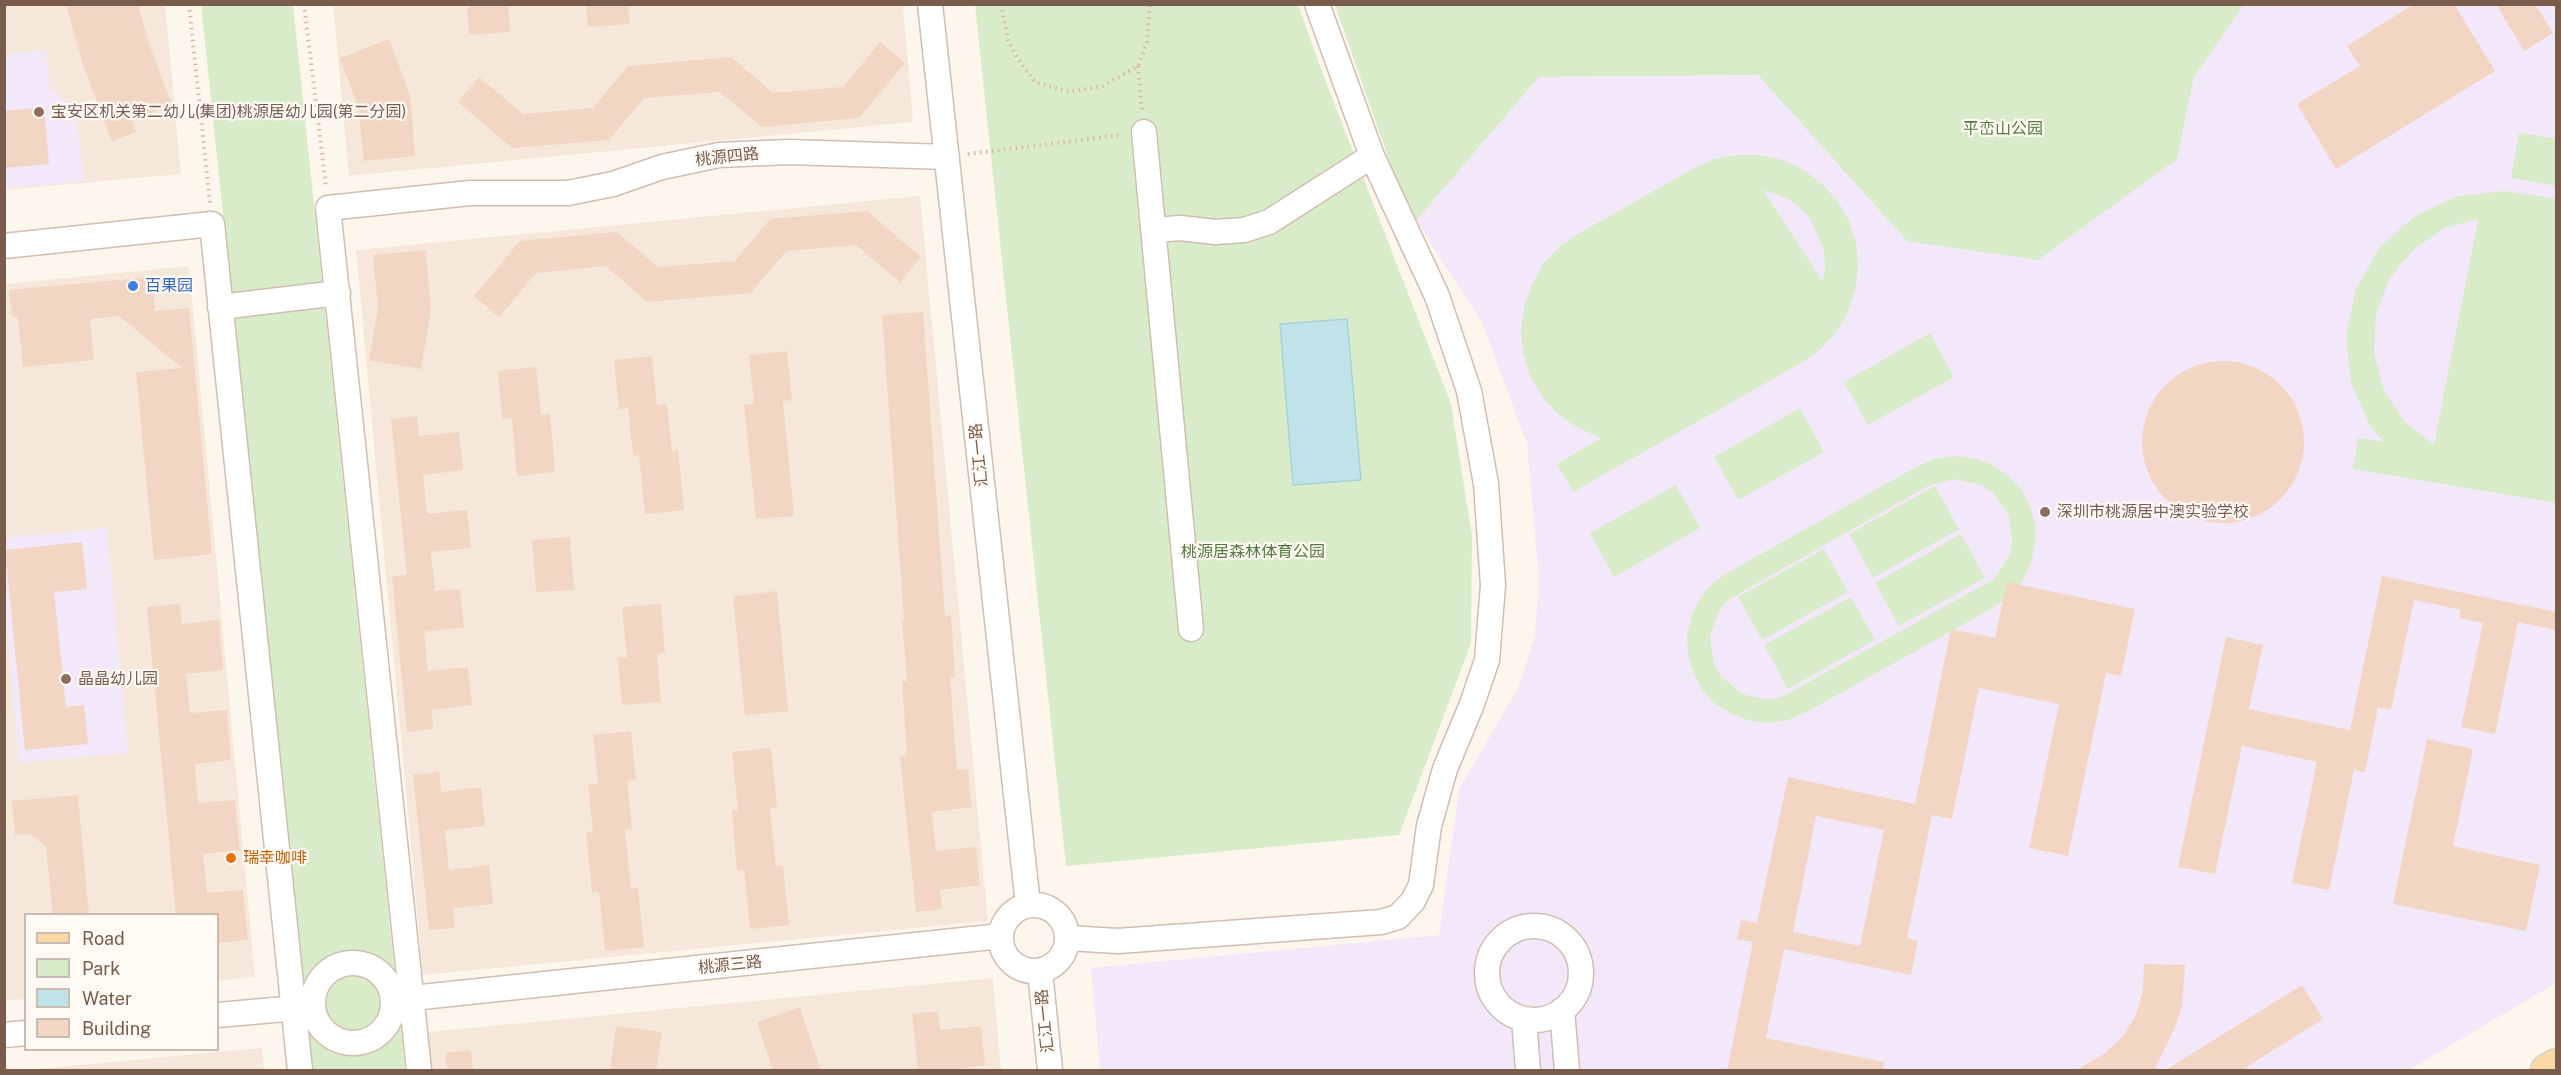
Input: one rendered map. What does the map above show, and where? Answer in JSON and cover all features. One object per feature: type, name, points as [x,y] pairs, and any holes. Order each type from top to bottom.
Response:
[{"type":"main road","points":[[2546,1071],[2556,1064]]},
{"type":"street","name":"汇江一路","points":[[930,4],[1028,905]]},
{"type":"street","points":[[1068,938],[1118,941],[1382,922],[1398,917],[1413,901],[1421,885],[1429,826],[1445,769],[1472,704],[1487,660],[1492,585],[1486,484],[1469,391],[1437,296],[1372,156],[1317,4]]},
{"type":"street","points":[[1144,132],[1191,629]]},
{"type":"street","name":"桃源四路","points":[[328,208],[470,193],[568,193],[588,190],[662,167],[719,155],[799,152],[947,157]]},
{"type":"street","points":[[1154,230],[1180,228],[1215,232],[1244,230],[1269,222],[1372,156]]},
{"type":"street","points":[[328,208],[338,293],[402,999],[419,1071]]},
{"type":"street","points":[[4,246],[212,224],[303,1007],[300,1071]]},
{"type":"street","points":[[220,307],[338,293]]},
{"type":"street","points":[[1038,904],[1056,912],[1063,919],[1068,938],[1066,948],[1056,963],[1040,971],[1020,968],[1012,963],[1005,955],[1001,936],[1003,925],[1017,908],[1038,904]]},
{"type":"street","points":[[1543,926],[1556,930],[1575,949],[1581,975],[1572,1000],[1562,1010],[1538,1020],[1524,1019],[1506,1010],[1493,996],[1487,970],[1496,945],[1505,935],[1523,927],[1543,926]]},
{"type":"street","name":"桃源三路","points":[[402,999],[1001,936]]},
{"type":"street","points":[[303,1007],[324,975],[334,967],[347,963],[360,963],[373,968],[383,976],[390,988],[402,999]]},
{"type":"street","name":"汇江一路","points":[[1040,971],[1050,1071]]},
{"type":"street","points":[[303,1007],[328,1034],[339,1040],[365,1041],[385,1026],[402,999]]},
{"type":"street","points":[[219,1015],[303,1007]]},
{"type":"street","points":[[1562,1010],[1567,1071]]},
{"type":"street","points":[[1524,1019],[1528,1071]]},
{"type":"street","points":[[4,1035],[24,1033]]},
{"type":"path","points":[[189,4],[212,224]]},
{"type":"path","points":[[304,4],[328,208]]},
{"type":"path","points":[[1001,4],[1008,40],[1017,58],[1035,81],[1070,92],[1104,86],[1138,66]]},
{"type":"path","points":[[947,157],[1144,132],[1138,66],[1147,43],[1150,4]]},
{"type":"shaded area","points":[[5,5],[165,5],[181,174],[5,190]]},
{"type":"shaded area","points":[[333,5],[903,5],[913,122],[349,176]]},
{"type":"shaded area","name":"深圳市桃源居中澳实验学校","points":[[2244,5],[2556,5],[2556,983],[2409,1070],[1100,1070],[1091,968],[1439,935],[1459,789],[1518,689],[1535,635],[1539,581],[1527,444],[1482,322],[1416,221],[1539,77],[1759,75],[1907,241],[2177,159],[2194,77]]},
{"type":"shaded area","name":"宝安区机关第二幼儿(集团)桃源居幼儿园(第二分园)","points":[[46,50],[50,90],[68,102],[77,123],[84,181],[5,189],[5,54]]},
{"type":"shaded area","points":[[920,196],[988,921],[423,975],[356,250]]},
{"type":"shaded area","points":[[189,266],[255,977],[219,981],[219,913],[24,913],[24,999],[5,1001],[5,284]]},
{"type":"shaded area","name":"晶晶幼儿园","points":[[107,528],[128,753],[19,763],[5,606],[4,538]]},
{"type":"shaded area","points":[[993,978],[1001,1070],[432,1070],[428,1032]]},
{"type":"shaded area","points":[[262,1048],[264,1070],[26,1070]]},
{"type":"green space","points":[[201,5],[293,5],[405,1070],[313,1070]]},
{"type":"green space","name":"桃源居森林体育公园","points":[[975,5],[1298,5],[1451,404],[1472,536],[1471,643],[1399,835],[1066,866]]},
{"type":"green space","name":"平峦山公园","points":[[1335,5],[2244,5],[2194,77],[2177,159],[2038,260],[1907,241],[1758,75],[1539,77],[1416,221],[1396,180]]},
{"type":"green space","points":[[2519,133],[2556,139],[2556,186],[2511,178]]},
{"type":"green space","points":[[1737,155],[1760,155],[1783,160],[1804,170],[1838,201],[1849,221],[1856,243],[1858,267],[1855,290],[1848,312],[1836,332],[1820,350],[1803,362],[1573,492],[1557,464],[1601,438],[1576,427],[1557,413],[1542,396],[1530,376],[1523,353],[1521,330],[1524,307],[1532,285],[1543,264],[1559,247],[1576,235],[1714,159]],"holes":[[[1763,190],[1787,198],[1811,220],[1824,250],[1823,282]]]},
{"type":"green space","points":[[2505,191],[2556,199],[2556,503],[2353,469],[2358,438],[2384,442],[2370,426],[2351,383],[2346,335],[2356,289],[2380,247],[2415,216],[2458,196]],"holes":[[[2478,219],[2434,445],[2405,422],[2384,390],[2374,353],[2376,315],[2389,279],[2413,250],[2444,228]]]},
{"type":"green space","points":[[1930,333],[1954,377],[1868,425],[1844,382]]},
{"type":"green space","points":[[1800,408],[1824,452],[1738,500],[1714,457]]},
{"type":"green space","points":[[1954,456],[1973,458],[1991,464],[2021,489],[2030,506],[2035,525],[2035,544],[2031,563],[2023,580],[2010,595],[1996,606],[1805,713],[1788,720],[1769,723],[1750,721],[1715,704],[1702,690],[1693,672],[1688,654],[1687,635],[1692,615],[1700,598],[1713,583],[1918,466],[1935,459]],"holes":[[[1954,479],[1981,485],[1993,493],[2009,515],[2012,542],[2010,555],[1994,579],[1782,697],[1768,700],[1742,694],[1721,676],[1714,664],[1710,637],[1719,611],[1728,600],[1928,486]]]},
{"type":"green space","points":[[1676,485],[1700,528],[1614,577],[1590,533]]},
{"type":"green space","points":[[1935,486],[1959,529],[1873,578],[1849,534]]},
{"type":"green space","points":[[1961,534],[1985,578],[1899,626],[1875,583]]},
{"type":"green space","points":[[1824,549],[1848,592],[1762,640],[1738,597]]},
{"type":"green space","points":[[1851,597],[1875,640],[1788,689],[1764,645]]},
{"type":"water","points":[[1347,319],[1361,480],[1293,485],[1280,324]]},
{"type":"building","points":[[66,4],[138,4],[149,44],[172,105],[132,120],[136,132],[112,142],[83,65]]},
{"type":"building","points":[[469,4],[508,4],[510,32],[469,35],[467,9],[470,8]]},
{"type":"building","points":[[586,4],[628,4],[630,24],[588,27]]},
{"type":"building","points":[[2414,4],[2454,4],[2495,71],[2336,169],[2297,104],[2360,66],[2347,46]]},
{"type":"building","points":[[2496,4],[2535,4],[2553,33],[2524,51]]},
{"type":"building","points":[[389,39],[410,95],[415,156],[364,161],[358,107],[340,58]]},
{"type":"building","points":[[880,42],[905,63],[859,118],[762,127],[720,92],[644,98],[609,140],[512,148],[458,102],[479,77],[523,114],[593,108],[628,66],[731,57],[773,93],[843,87]]},
{"type":"building","points":[[44,107],[49,164],[4,168],[4,111]]},
{"type":"building","points":[[867,211],[921,257],[900,282],[856,245],[786,251],[751,293],[647,302],[606,266],[536,273],[499,317],[474,296],[520,241],[617,232],[658,267],[735,261],[770,219]]},
{"type":"building","points":[[426,250],[431,310],[421,369],[369,360],[378,309],[373,255]]},
{"type":"building","points":[[152,277],[155,311],[189,308],[212,554],[154,560],[136,372],[182,368],[119,316],[90,319],[94,360],[23,367],[18,317],[12,317],[9,290]]},
{"type":"building","points":[[923,312],[945,616],[951,615],[955,677],[950,677],[957,770],[968,769],[972,807],[932,812],[936,851],[976,847],[980,885],[940,890],[942,909],[916,912],[900,756],[907,755],[902,681],[907,681],[882,315]]},
{"type":"building","points":[[787,351],[792,400],[783,401],[794,516],[756,519],[744,405],[754,404],[749,355]]},
{"type":"building","points":[[652,356],[657,405],[667,404],[672,451],[678,450],[684,510],[645,514],[639,455],[633,456],[628,408],[619,409],[614,360]]},
{"type":"building","points":[[2223,361],[2254,367],[2280,385],[2298,411],[2304,442],[2298,473],[2280,499],[2254,517],[2223,523],[2192,517],[2166,499],[2148,473],[2142,442],[2148,411],[2166,385],[2192,367]]},
{"type":"building","points":[[536,367],[541,415],[550,414],[555,472],[517,476],[512,418],[502,419],[498,371]]},
{"type":"building","points":[[417,416],[419,436],[459,432],[463,470],[423,475],[427,514],[467,510],[471,548],[431,552],[435,591],[460,589],[464,627],[424,632],[428,671],[468,667],[472,705],[432,710],[433,729],[407,732],[392,576],[407,575],[391,419]]},
{"type":"building","points":[[570,537],[574,590],[536,592],[532,540]]},
{"type":"building","points":[[82,542],[87,589],[54,592],[66,707],[84,705],[88,744],[25,750],[5,550]]},
{"type":"building","points":[[2382,576],[2556,612],[2556,630],[2518,622],[2495,734],[2461,727],[2483,623],[2459,618],[2461,610],[2414,600],[2391,710],[2378,707],[2365,772],[2354,770],[2329,890],[2292,883],[2317,762],[2242,746],[2215,874],[2178,867],[2226,637],[2263,645],[2249,709],[2350,730]]},
{"type":"building","points":[[2007,582],[2135,609],[2121,676],[2106,673],[2068,856],[2029,848],[2059,704],[1979,688],[1952,819],[1932,815],[1907,938],[1918,941],[1911,975],[1784,949],[1766,1038],[1884,1062],[1883,1071],[1727,1071],[1753,942],[1737,939],[1741,920],[1757,923],[1788,777],[1915,804],[1951,629],[1995,638]],"holes":[[[1816,816],[1884,830],[1860,946],[1793,932]]]},
{"type":"building","points":[[777,591],[788,711],[745,715],[733,596]]},
{"type":"building","points":[[180,604],[182,624],[219,620],[223,670],[186,674],[190,713],[227,710],[231,760],[195,764],[198,803],[235,800],[240,850],[203,854],[207,893],[243,890],[248,940],[219,943],[219,913],[176,913],[147,607]]},
{"type":"building","points":[[661,604],[665,653],[657,654],[661,702],[622,705],[618,658],[627,657],[622,607]]},
{"type":"building","points":[[631,731],[636,780],[627,781],[632,829],[625,830],[631,888],[638,888],[644,947],[605,951],[599,892],[592,892],[586,833],[593,832],[588,785],[598,784],[593,735]]},
{"type":"building","points":[[2427,739],[2473,749],[2453,846],[2540,865],[2526,931],[2393,904]]},
{"type":"building","points":[[771,748],[777,807],[770,808],[776,866],[783,866],[789,925],[750,929],[744,870],[737,871],[732,811],[738,810],[732,752]]},
{"type":"building","points":[[439,772],[441,792],[481,787],[485,826],[445,830],[449,870],[489,865],[493,904],[453,908],[455,928],[429,930],[413,775]]},
{"type":"building","points":[[78,795],[89,913],[53,913],[46,847],[30,834],[15,835],[12,801]]},
{"type":"building","points":[[2144,964],[2185,965],[2182,1007],[2154,1071],[2075,1071],[2104,1054],[2123,1036],[2136,1015],[2143,990]]},
{"type":"building","points":[[2302,985],[2323,1019],[2240,1071],[2164,1071]]},
{"type":"building","points":[[800,1007],[821,1071],[773,1071],[757,1022]]},
{"type":"building","points":[[938,1011],[940,1030],[981,1026],[985,1065],[944,1071],[918,1071],[912,1014]]},
{"type":"building","points":[[616,1026],[662,1032],[656,1071],[610,1071]]},
{"type":"building","points":[[471,1050],[473,1071],[447,1071],[445,1053]]},
{"type":"place","name":"宝安区机关第二幼儿(集团)桃源居幼儿园(第二分园)","points":[[39,112]]},
{"type":"place","name":"百果园","points":[[133,286]]},
{"type":"place","name":"深圳市桃源居中澳实验学校","points":[[2045,512]]},
{"type":"place","name":"晶晶幼儿园","points":[[66,679]]},
{"type":"place","name":"瑞幸咖啡","points":[[231,858]]}]
